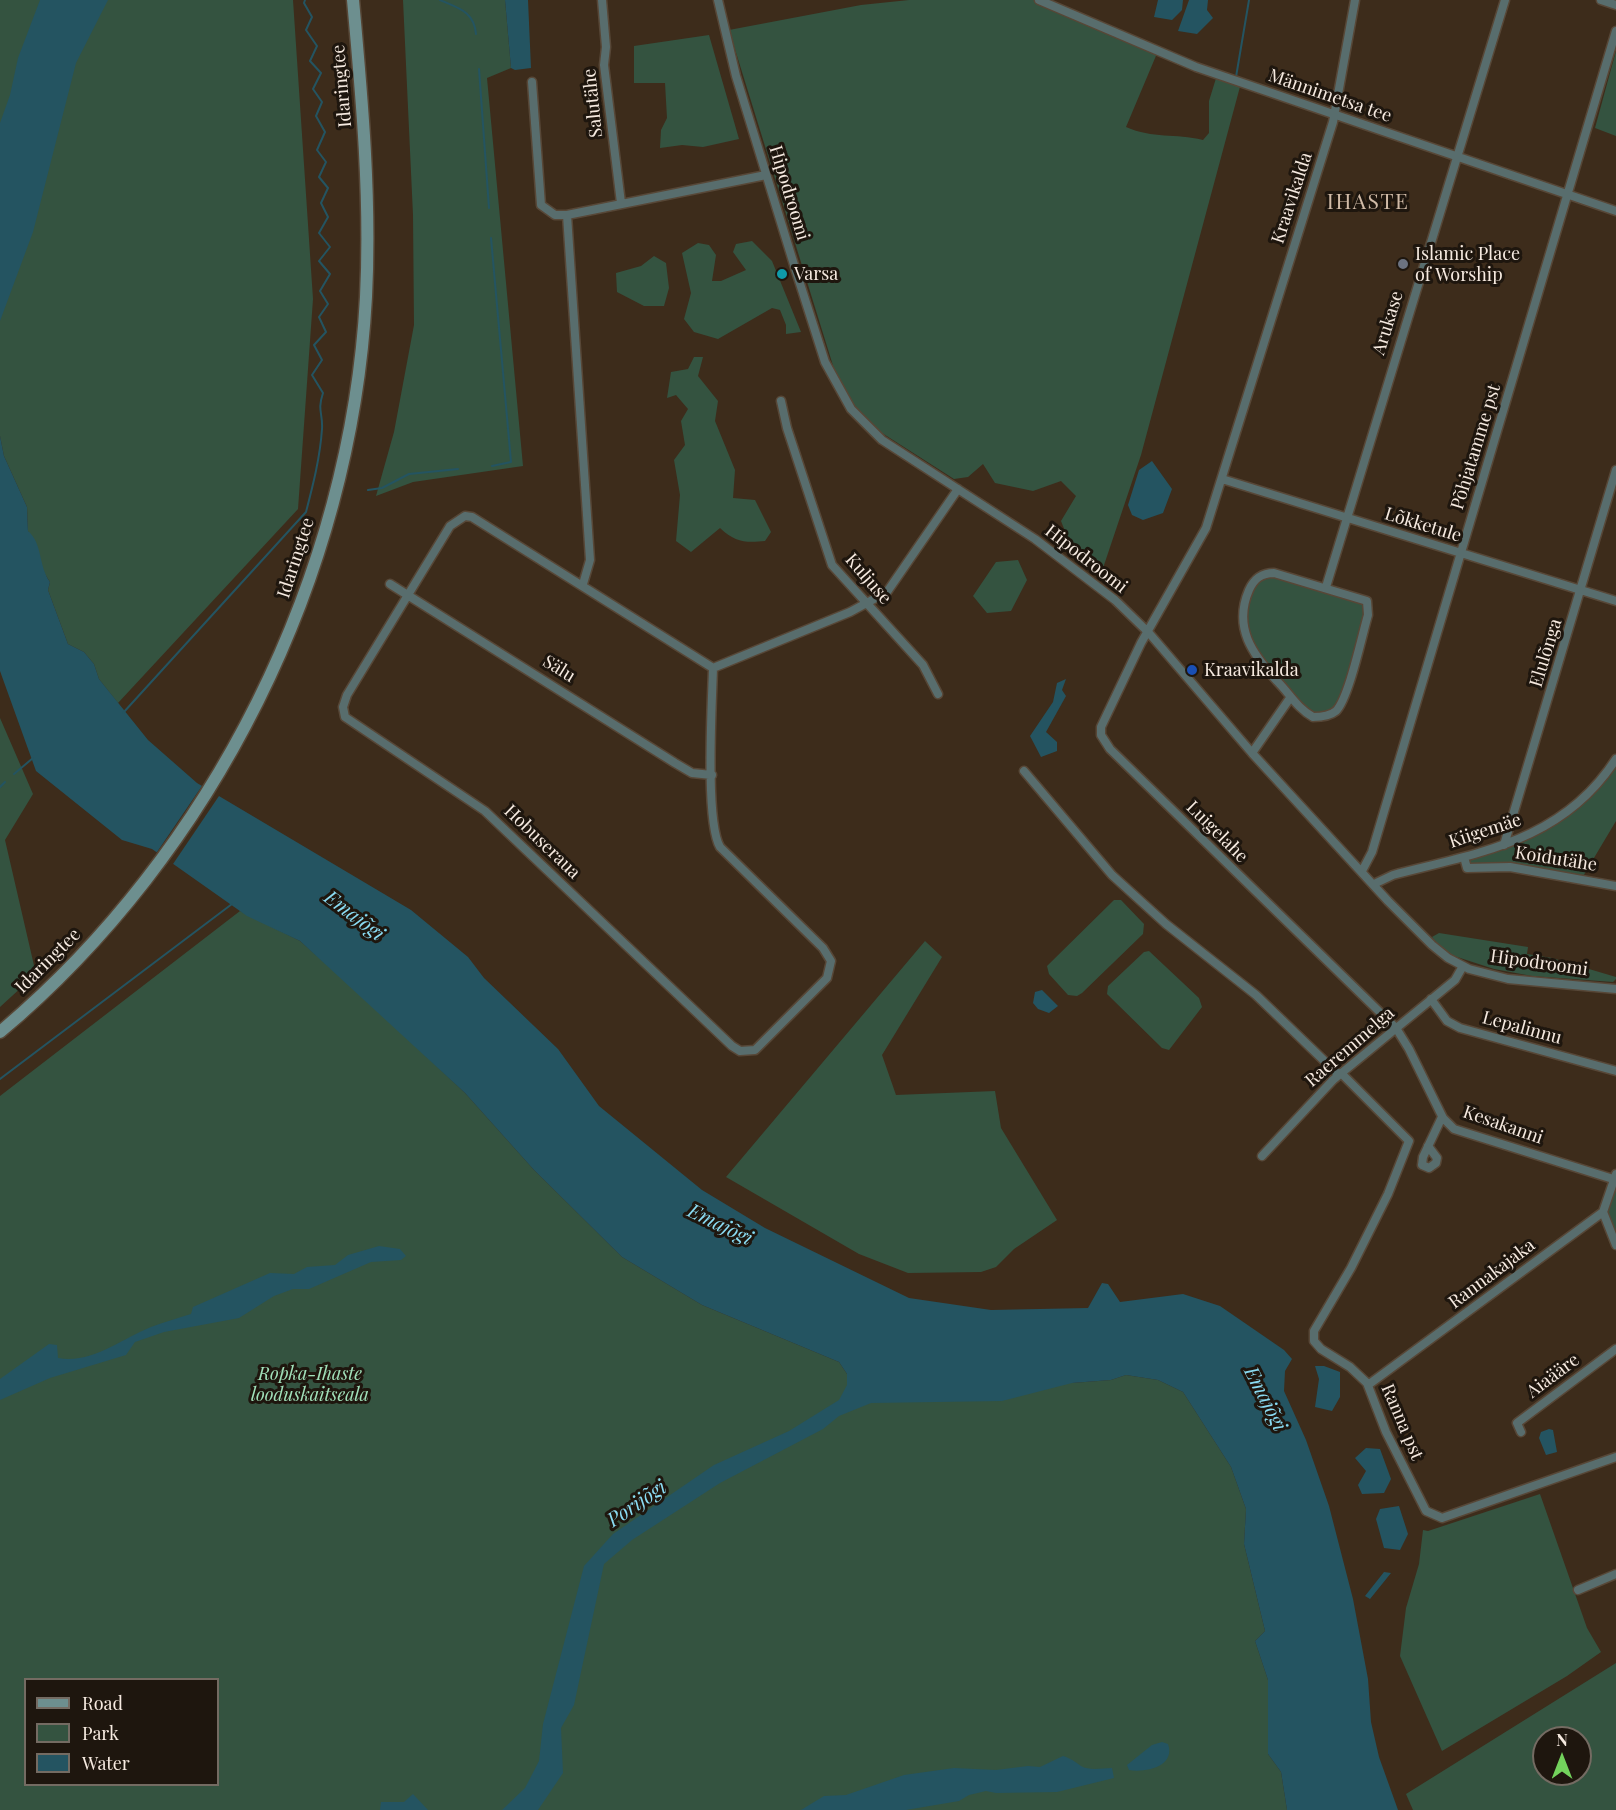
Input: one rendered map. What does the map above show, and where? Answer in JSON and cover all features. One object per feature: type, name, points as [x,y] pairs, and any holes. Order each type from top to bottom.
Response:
[{"type":"main road","name":"Idaringtee","points":[[0,1032],[55,983],[132,897],[213,782],[273,668],[321,543],[352,416],[366,300],[367,177],[353,0]]},
{"type":"street","name":"Salutähe","points":[[602,0],[606,47],[604,65],[621,203]]},
{"type":"street","name":"Hipodroomi","points":[[718,0],[736,76],[825,362],[851,409],[882,440],[1067,562],[1115,600],[1149,633],[1252,753],[1432,945],[1463,966],[1508,979],[1616,989]]},
{"type":"street","name":"Männimetsa tee","points":[[1039,0],[1196,67],[1616,211]]},
{"type":"street","name":"Kraavikalda","points":[[1149,633],[1196,549],[1222,479],[1334,116],[1355,0]]},
{"type":"street","name":"Arukase","points":[[1326,587],[1505,0]]},
{"type":"street","points":[[1600,0],[1616,5]]},
{"type":"street","name":"Põhjatamme pst","points":[[1362,871],[1372,852],[1616,31]]},
{"type":"street","points":[[532,82],[541,206],[555,215],[567,215],[766,175]]},
{"type":"street","points":[[567,215],[590,561],[583,584]]},
{"type":"street","name":"Kuljuse","points":[[781,401],[787,428],[832,565],[923,666],[939,694]]},
{"type":"street","name":"Elulõnga","points":[[1504,845],[1582,591],[1616,470]]},
{"type":"street","name":"Lõkketule","points":[[1222,479],[1616,601]]},
{"type":"street","points":[[713,668],[887,592],[958,489]]},
{"type":"street","name":"Hobuseraua","points":[[465,516],[472,517],[583,584],[713,668],[713,831],[720,847],[823,948],[831,961],[831,972],[827,978],[759,1048],[750,1051],[732,1046],[485,811],[345,717],[343,707],[347,695],[450,526],[465,516]]},
{"type":"street","points":[[1268,573],[1326,587],[1363,598],[1368,606],[1345,694],[1335,712],[1319,717],[1306,713],[1261,665],[1246,639],[1242,618],[1245,600],[1255,580],[1268,573]]},
{"type":"street","name":"Sälu","points":[[390,584],[683,768],[702,776],[712,775]]},
{"type":"street","name":"Luigelahe","points":[[1149,633],[1141,643],[1101,727],[1104,740],[1365,1001],[1396,1028]]},
{"type":"street","points":[[1252,753],[1290,698]]},
{"type":"street","name":"Kiigemäe","points":[[1374,884],[1393,875],[1521,840],[1568,812],[1604,777],[1616,759]]},
{"type":"street","points":[[1024,771],[1112,875],[1166,924],[1256,995],[1340,1074]]},
{"type":"street","name":"Koidutähe","points":[[1464,857],[1467,868],[1510,867],[1616,886]]},
{"type":"street","name":"Raeremmelga","points":[[1262,1156],[1340,1074],[1455,980],[1463,966]]},
{"type":"street","name":"Lepalinnu","points":[[1431,999],[1447,1021],[1460,1028],[1616,1071]]},
{"type":"street","name":"Kesakanni","points":[[1396,1028],[1409,1049],[1442,1117],[1454,1129],[1615,1178]]},
{"type":"street","name":"Ranna pst","points":[[1340,1074],[1409,1141],[1388,1194],[1351,1268],[1314,1331],[1314,1341],[1321,1349],[1350,1367],[1368,1385],[1405,1472],[1426,1511],[1442,1518],[1616,1457]]},
{"type":"street","points":[[1428,1146],[1442,1117]]},
{"type":"street","points":[[1615,1178],[1603,1212],[1616,1245]]},
{"type":"street","name":"Rannakajaka","points":[[1368,1385],[1603,1212]]},
{"type":"street","name":"Aiaääre","points":[[1521,1432],[1517,1424],[1616,1349]]},
{"type":"street","points":[[1578,1590],[1616,1574]]},
{"type":"green space","points":[[0,0],[293,0],[313,299],[298,509],[118,703],[99,679],[94,664],[84,652],[68,644],[48,590],[50,582],[43,571],[28,531],[27,507],[4,456],[0,436]]},
{"type":"green space","points":[[403,0],[505,0],[511,68],[487,78],[523,466],[413,482],[376,496],[394,432],[414,325],[413,215]]},
{"type":"green space","points":[[909,0],[1037,0],[1158,51],[1126,127],[1136,131],[1203,140],[1209,133],[1209,101],[1217,75],[1241,83],[1141,455],[1101,574],[1076,551],[1061,521],[1076,496],[1061,481],[1033,491],[995,483],[983,464],[968,477],[954,479],[882,433],[854,405],[835,372],[729,30],[861,5]]},
{"type":"green space","points":[[709,35],[739,139],[703,147],[682,145],[660,148],[661,130],[667,118],[665,83],[634,83],[634,46]]},
{"type":"green space","points":[[1616,51],[1616,136],[1595,128]]},
{"type":"green space","points":[[752,241],[772,261],[801,332],[786,334],[786,325],[780,310],[772,308],[718,339],[694,332],[684,319],[691,293],[682,253],[698,243],[709,245],[716,255],[712,281],[721,281],[746,270],[733,252],[736,244]]},
{"type":"green space","points":[[654,256],[666,263],[669,288],[664,306],[644,306],[617,292],[616,273],[641,266]]},
{"type":"green space","points":[[694,357],[703,357],[698,376],[718,401],[715,421],[735,470],[733,498],[755,500],[771,532],[765,541],[741,540],[720,528],[691,552],[676,541],[680,495],[674,460],[685,445],[681,421],[688,409],[676,395],[667,398],[671,372],[688,369]]},
{"type":"green space","points":[[1018,560],[1027,580],[1011,611],[987,613],[973,596],[996,562]]},
{"type":"green space","points":[[1271,574],[1363,601],[1367,612],[1341,699],[1330,711],[1314,714],[1307,709],[1259,659],[1249,642],[1246,620],[1254,583]]},
{"type":"green space","points":[[0,718],[33,794],[5,840],[36,974],[0,1007]]},
{"type":"green space","points":[[1616,766],[1616,821],[1582,878],[1510,866],[1468,867],[1465,858],[1530,835],[1567,814],[1584,801]]},
{"type":"green space","points":[[1114,900],[1121,900],[1144,924],[1143,934],[1082,993],[1077,996],[1068,995],[1049,974],[1047,966]]},
{"type":"green space","name":"Ropka-Ihaste looduskaitseala","points":[[240,911],[300,941],[465,1093],[534,1170],[622,1257],[702,1305],[839,1362],[847,1374],[1072,1383],[1111,1380],[1126,1375],[1158,1380],[1183,1392],[1231,1467],[1246,1509],[1244,1544],[1265,1631],[1255,1641],[1268,1680],[1268,1754],[1281,1772],[1287,1810],[0,1810],[0,1096]]},
{"type":"green space","points":[[1439,933],[1528,947],[1527,954],[1552,958],[1616,977],[1616,979],[1613,982],[1532,976],[1494,969],[1442,950],[1432,937]]},
{"type":"green space","points":[[925,941],[942,957],[882,1055],[896,1095],[995,1091],[1001,1128],[1057,1220],[1014,1249],[996,1267],[981,1272],[908,1273],[859,1254],[726,1177]]},
{"type":"green space","points":[[1149,951],[1199,998],[1202,1007],[1169,1050],[1162,1048],[1107,994],[1108,986],[1144,952]]},
{"type":"green space","points":[[1616,1184],[1616,1244],[1603,1210]]},
{"type":"green space","points":[[1540,1494],[1587,1628],[1601,1652],[1567,1676],[1442,1751],[1400,1656],[1406,1608],[1419,1564],[1423,1530],[1428,1531]]},
{"type":"green space","points":[[1616,1663],[1616,1810],[1413,1810],[1406,1794]]},
{"type":"water","points":[[40,0],[108,0],[76,63],[33,232],[0,321],[0,123],[10,95],[18,58]]},
{"type":"water","points":[[505,0],[528,0],[531,68],[515,70],[511,68]]},
{"type":"water","points":[[1158,0],[1183,0],[1182,10],[1172,20],[1154,17]]},
{"type":"water","points":[[1189,0],[1208,0],[1207,10],[1213,18],[1197,34],[1178,31]]},
{"type":"water","name":"Emajõgi","points":[[0,436],[4,456],[27,507],[28,531],[36,542],[50,582],[48,590],[68,644],[84,652],[94,664],[99,679],[148,740],[197,783],[411,910],[468,957],[484,978],[558,1049],[599,1106],[702,1190],[765,1228],[909,1298],[991,1310],[1088,1308],[1102,1283],[1108,1284],[1120,1302],[1183,1294],[1220,1306],[1284,1350],[1292,1359],[1285,1371],[1284,1391],[1306,1440],[1329,1506],[1353,1599],[1368,1679],[1371,1722],[1379,1757],[1398,1810],[1287,1810],[1281,1772],[1268,1754],[1268,1680],[1255,1641],[1265,1631],[1244,1544],[1246,1509],[1231,1467],[1183,1392],[1158,1380],[1126,1375],[1111,1380],[1072,1383],[1002,1401],[871,1403],[839,1416],[823,1429],[720,1483],[632,1540],[604,1564],[574,1705],[561,1728],[563,1773],[538,1810],[502,1810],[525,1788],[539,1761],[543,1724],[584,1566],[613,1534],[714,1465],[789,1431],[839,1400],[847,1385],[847,1374],[839,1362],[702,1305],[622,1257],[534,1170],[465,1093],[300,941],[247,916],[152,849],[122,840],[36,771],[0,671]]},
{"type":"water","points":[[1152,461],[1172,489],[1163,513],[1143,520],[1132,515],[1128,505],[1139,470]]},
{"type":"water","points":[[1066,679],[1062,690],[1066,696],[1046,732],[1057,742],[1057,751],[1041,757],[1030,736],[1053,702],[1057,683]]},
{"type":"water","points":[[1042,990],[1058,1006],[1049,1013],[1038,1009],[1033,1003],[1035,992]]},
{"type":"water","points":[[379,1246],[400,1249],[406,1256],[401,1260],[371,1262],[309,1289],[293,1289],[274,1296],[239,1318],[164,1332],[135,1342],[126,1355],[50,1378],[0,1400],[0,1379],[49,1344],[57,1345],[58,1358],[71,1359],[94,1354],[151,1327],[191,1314],[193,1307],[270,1273],[294,1274],[307,1267],[335,1265],[348,1255]]},
{"type":"water","points":[[1315,1366],[1324,1366],[1340,1372],[1340,1397],[1332,1411],[1315,1407],[1319,1379]]},
{"type":"water","points":[[1553,1430],[1557,1452],[1546,1455],[1539,1438],[1541,1432]]},
{"type":"water","points":[[1366,1448],[1380,1449],[1391,1479],[1384,1493],[1362,1494],[1358,1485],[1366,1471],[1355,1458]]},
{"type":"water","points":[[1399,1506],[1408,1534],[1400,1550],[1384,1548],[1376,1519],[1380,1509]]},
{"type":"water","points":[[1384,1572],[1391,1573],[1370,1599],[1365,1596]]},
{"type":"water","points":[[1162,1742],[1168,1744],[1169,1752],[1164,1763],[1151,1769],[1129,1770],[1127,1765],[1152,1745]]},
{"type":"water","points":[[1063,1756],[1084,1768],[1112,1768],[1114,1778],[1057,1792],[996,1793],[986,1791],[969,1795],[959,1801],[906,1810],[801,1810],[824,1796],[846,1795],[904,1775],[954,1768],[996,1770],[1028,1766],[1040,1767]]},
{"type":"water","points":[[413,1794],[428,1810],[380,1810],[381,1802],[404,1802]]},
{"type":"pier","points":[[204,783],[221,793],[171,867],[155,855]]},
{"type":"waterway","points":[[123,713],[306,512],[309,502],[322,429],[320,408],[323,393],[312,375],[322,360],[314,345],[326,332],[319,317],[328,304],[320,291],[330,274],[319,261],[330,247],[319,233],[328,217],[321,203],[328,188],[319,177],[326,162],[317,150],[325,132],[316,116],[322,102],[313,89],[321,73],[310,61],[317,46],[306,30],[312,17],[304,3],[305,0]]},
{"type":"waterway","points":[[440,0],[464,11],[472,20],[476,34]]},
{"type":"waterway","points":[[1236,77],[1249,0]]},
{"type":"waterway","points":[[479,69],[489,208]]},
{"type":"waterway","points":[[491,238],[511,462],[492,466]]},
{"type":"waterway","points":[[368,490],[382,488],[409,474],[458,469]]},
{"type":"waterway","points":[[14,774],[33,758]]},
{"type":"waterway","points":[[0,787],[5,782]]},
{"type":"waterway","points":[[0,1079],[232,904]]},
{"type":"place","name":"Islamic Place of Worship","points":[[1403,264]]},
{"type":"place","name":"Varsa","points":[[782,274]]},
{"type":"place","name":"Kraavikalda","points":[[1192,670]]},
{"type":"district","name":"IHASTE","points":[[1368,202]]},
{"type":"water label","name":"Porijõgi","points":[[637,1504]]}]
